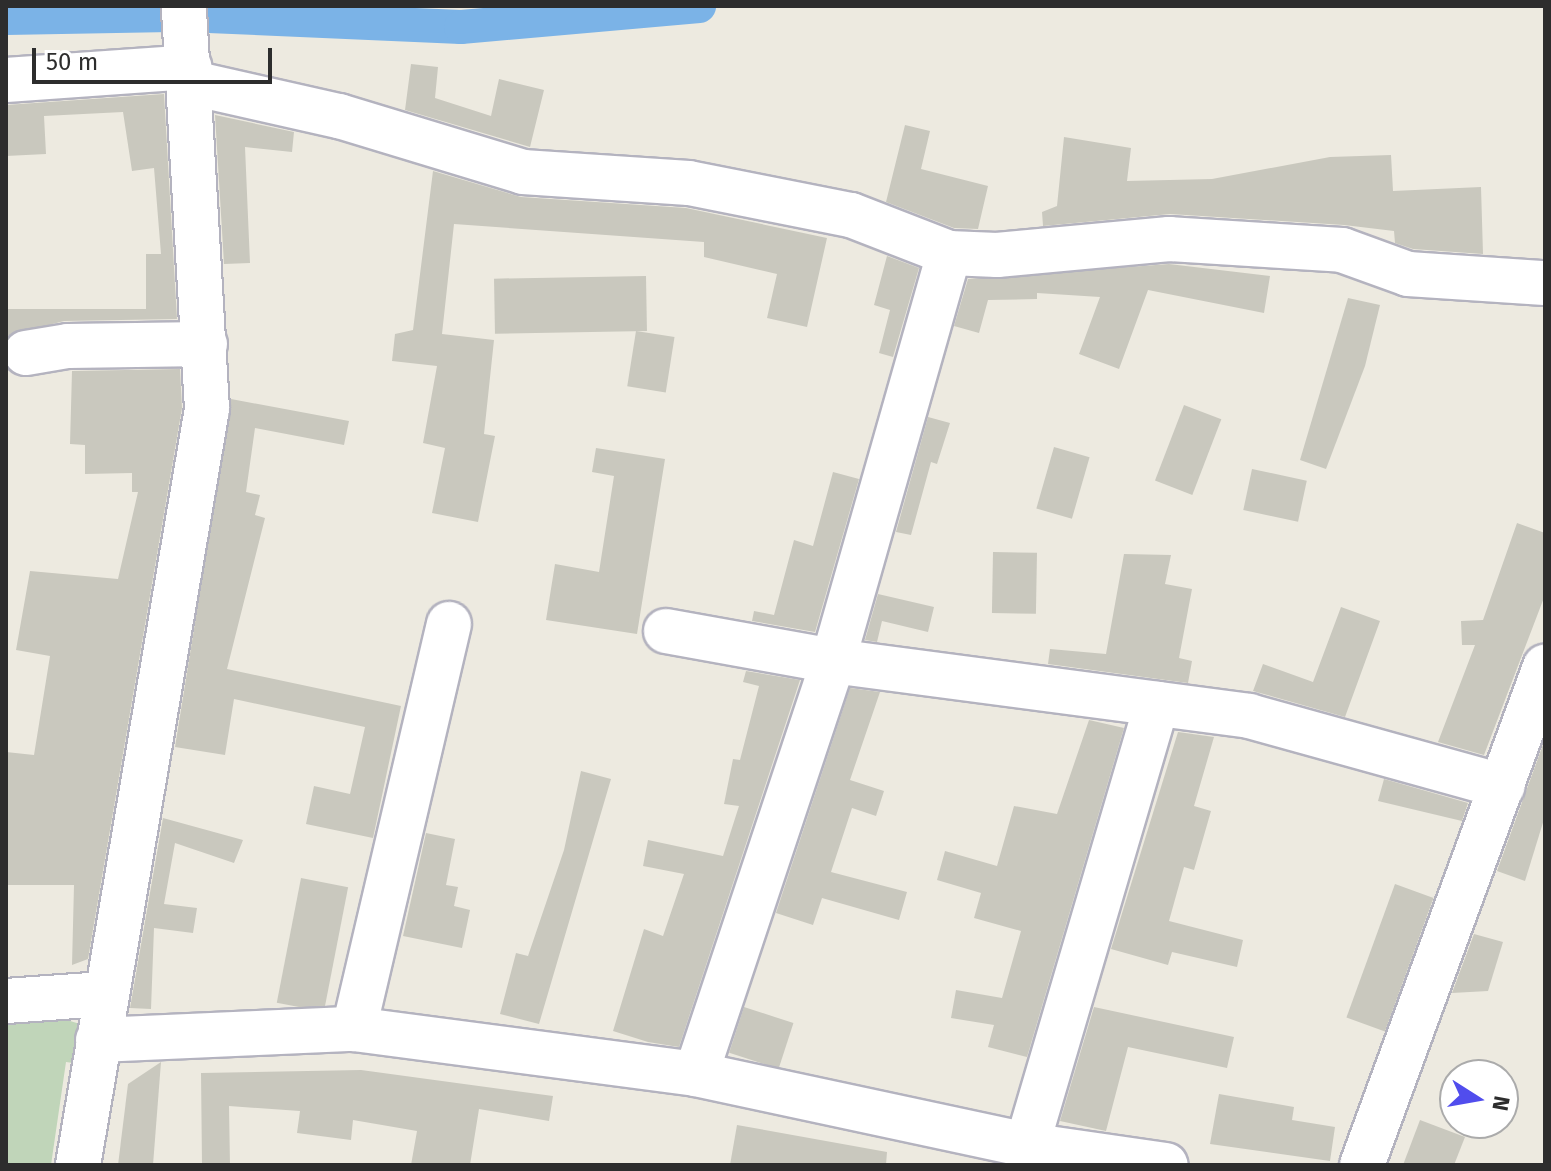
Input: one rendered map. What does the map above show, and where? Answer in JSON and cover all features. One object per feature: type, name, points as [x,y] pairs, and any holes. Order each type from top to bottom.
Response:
[{"type":"street","points":[[78,1165],[104,994],[207,409],[191,75],[184,6]]},
{"type":"street","points":[[6,80],[191,75],[523,172],[689,183],[851,215],[949,253],[997,255],[1169,239],[1342,250],[1408,274],[1545,283]]},
{"type":"street","points":[[696,1074],[833,661],[949,253]]},
{"type":"street","points":[[26,353],[68,346],[205,344]]},
{"type":"street","points":[[354,1029],[449,624]]},
{"type":"street","points":[[666,631],[833,661],[1249,716],[1502,786]]},
{"type":"street","points":[[1362,1165],[1545,667]]},
{"type":"street","points":[[1027,1145],[1157,704]]},
{"type":"street","points":[[6,1001],[104,994]]},
{"type":"street","points":[[98,1040],[354,1029],[696,1074],[1027,1145],[1166,1165]]},
{"type":"green space","points":[[34,1010],[80,1024],[73,1063],[66,1062],[51,1165],[6,1165],[6,1017]]},
{"type":"building","points":[[411,64],[438,67],[435,98],[491,116],[499,79],[544,90],[530,147],[405,110]]},
{"type":"building","points":[[164,94],[177,319],[64,321],[6,336],[6,309],[146,309],[146,254],[161,254],[154,168],[132,171],[123,112],[44,116],[46,154],[6,156],[6,105]]},
{"type":"building","points":[[215,115],[294,132],[292,152],[245,147],[250,263],[224,264]]},
{"type":"building","points":[[905,125],[930,131],[921,169],[988,186],[978,229],[954,228],[886,202]]},
{"type":"building","points":[[1064,137],[1131,148],[1127,181],[1212,179],[1330,157],[1391,155],[1393,191],[1481,187],[1483,254],[1413,249],[1395,243],[1394,231],[1344,225],[1170,214],[1043,226],[1042,212],[1057,206]]},
{"type":"building","points":[[433,171],[521,197],[686,208],[827,238],[807,327],[767,318],[777,274],[704,257],[704,242],[454,224],[442,334],[494,340],[484,434],[495,436],[478,522],[432,513],[445,448],[423,443],[437,366],[392,361],[395,334],[413,330]]},
{"type":"building","points":[[887,256],[919,268],[893,357],[879,353],[890,310],[874,305]]},
{"type":"building","points":[[1169,264],[1270,276],[1264,313],[1148,290],[1119,369],[1079,354],[1100,297],[1037,293],[1037,299],[988,300],[979,333],[954,326],[968,279]]},
{"type":"building","points":[[646,276],[647,331],[495,334],[494,279]]},
{"type":"building","points":[[1348,298],[1380,305],[1365,366],[1326,469],[1300,460]]},
{"type":"building","points":[[636,331],[675,337],[666,392],[627,386]]},
{"type":"building","points":[[180,369],[182,408],[88,959],[72,965],[74,885],[6,885],[6,752],[34,755],[50,656],[16,650],[30,571],[118,579],[138,492],[132,492],[132,473],[85,474],[85,445],[70,444],[72,371]]},
{"type":"building","points":[[231,399],[349,421],[344,445],[255,428],[246,492],[260,495],[255,515],[265,518],[227,669],[401,706],[373,838],[306,824],[314,786],[350,794],[365,727],[234,699],[225,755],[175,747]]},
{"type":"building","points":[[1184,405],[1221,419],[1192,495],[1155,481]]},
{"type":"building","points":[[928,417],[950,423],[937,464],[931,462],[911,535],[896,532]]},
{"type":"building","points":[[1054,447],[1090,457],[1072,519],[1036,509]]},
{"type":"building","points":[[596,448],[665,459],[637,634],[546,620],[555,564],[599,572],[614,476],[592,472]]},
{"type":"building","points":[[1252,469],[1307,481],[1298,522],[1243,510]]},
{"type":"building","points":[[833,472],[859,479],[815,632],[752,621],[754,611],[774,615],[794,540],[813,546]]},
{"type":"building","points":[[1517,523],[1545,533],[1545,595],[1484,755],[1438,742],[1475,645],[1462,645],[1461,621],[1483,620]]},
{"type":"building","points":[[993,552],[1037,553],[1036,614],[992,613]]},
{"type":"building","points":[[1124,554],[1171,555],[1165,584],[1192,589],[1179,658],[1192,661],[1188,683],[1048,664],[1050,649],[1106,654]]},
{"type":"building","points":[[878,594],[934,607],[928,632],[882,621],[877,642],[865,640]]},
{"type":"building","points":[[1341,607],[1380,621],[1345,717],[1253,691],[1263,664],[1313,682]]},
{"type":"building","points":[[746,671],[800,680],[679,1047],[648,1042],[613,1031],[644,929],[663,936],[684,874],[643,866],[648,840],[723,856],[739,806],[724,804],[733,759],[740,760],[759,686],[743,682]]},
{"type":"building","points":[[850,688],[880,692],[850,780],[884,791],[876,816],[852,808],[831,872],[907,892],[899,920],[822,898],[813,925],[776,913]]},
{"type":"building","points":[[1089,720],[1124,728],[1027,1057],[988,1047],[994,1025],[951,1018],[956,990],[1002,998],[1021,931],[974,918],[981,893],[937,880],[945,851],[997,866],[1014,806],[1057,814]]},
{"type":"building","points":[[1178,732],[1214,737],[1194,806],[1211,811],[1194,870],[1184,867],[1169,921],[1243,940],[1237,967],[1172,952],[1168,965],[1111,949]]},
{"type":"building","points":[[1545,739],[1545,816],[1525,881],[1497,871]]},
{"type":"building","points":[[581,771],[611,779],[539,1024],[500,1014],[516,953],[528,956],[564,850]]},
{"type":"building","points":[[1384,779],[1468,803],[1462,821],[1378,801]]},
{"type":"building","points":[[163,818],[243,840],[234,863],[175,843],[164,904],[197,908],[193,933],[154,928],[151,1009],[130,1008]]},
{"type":"building","points":[[426,833],[455,839],[446,885],[458,887],[454,906],[470,910],[462,948],[403,936]]},
{"type":"building","points":[[301,878],[348,887],[324,1012],[277,1003]]},
{"type":"building","points":[[1395,884],[1434,898],[1385,1031],[1346,1017]]},
{"type":"building","points":[[1474,934],[1503,942],[1488,991],[1452,993]]},
{"type":"building","points":[[744,1007],[793,1023],[779,1069],[729,1053]]},
{"type":"building","points":[[1094,1007],[1234,1037],[1227,1068],[1128,1047],[1106,1131],[1060,1121]]},
{"type":"building","points":[[161,1062],[153,1165],[118,1165],[128,1084]]},
{"type":"building","points":[[361,1070],[553,1096],[549,1121],[479,1109],[470,1165],[411,1165],[417,1131],[353,1120],[351,1140],[297,1133],[300,1111],[229,1106],[230,1165],[202,1165],[201,1073]]},
{"type":"building","points":[[1219,1094],[1294,1107],[1292,1120],[1335,1127],[1330,1161],[1210,1144]]},
{"type":"building","points":[[1420,1120],[1439,1127],[1439,1139],[1464,1139],[1454,1165],[1403,1165]]},
{"type":"building","points":[[737,1125],[887,1152],[886,1165],[730,1165]]},
{"type":"waterway","points":[[6,18],[185,15],[461,27],[699,6]]}]
